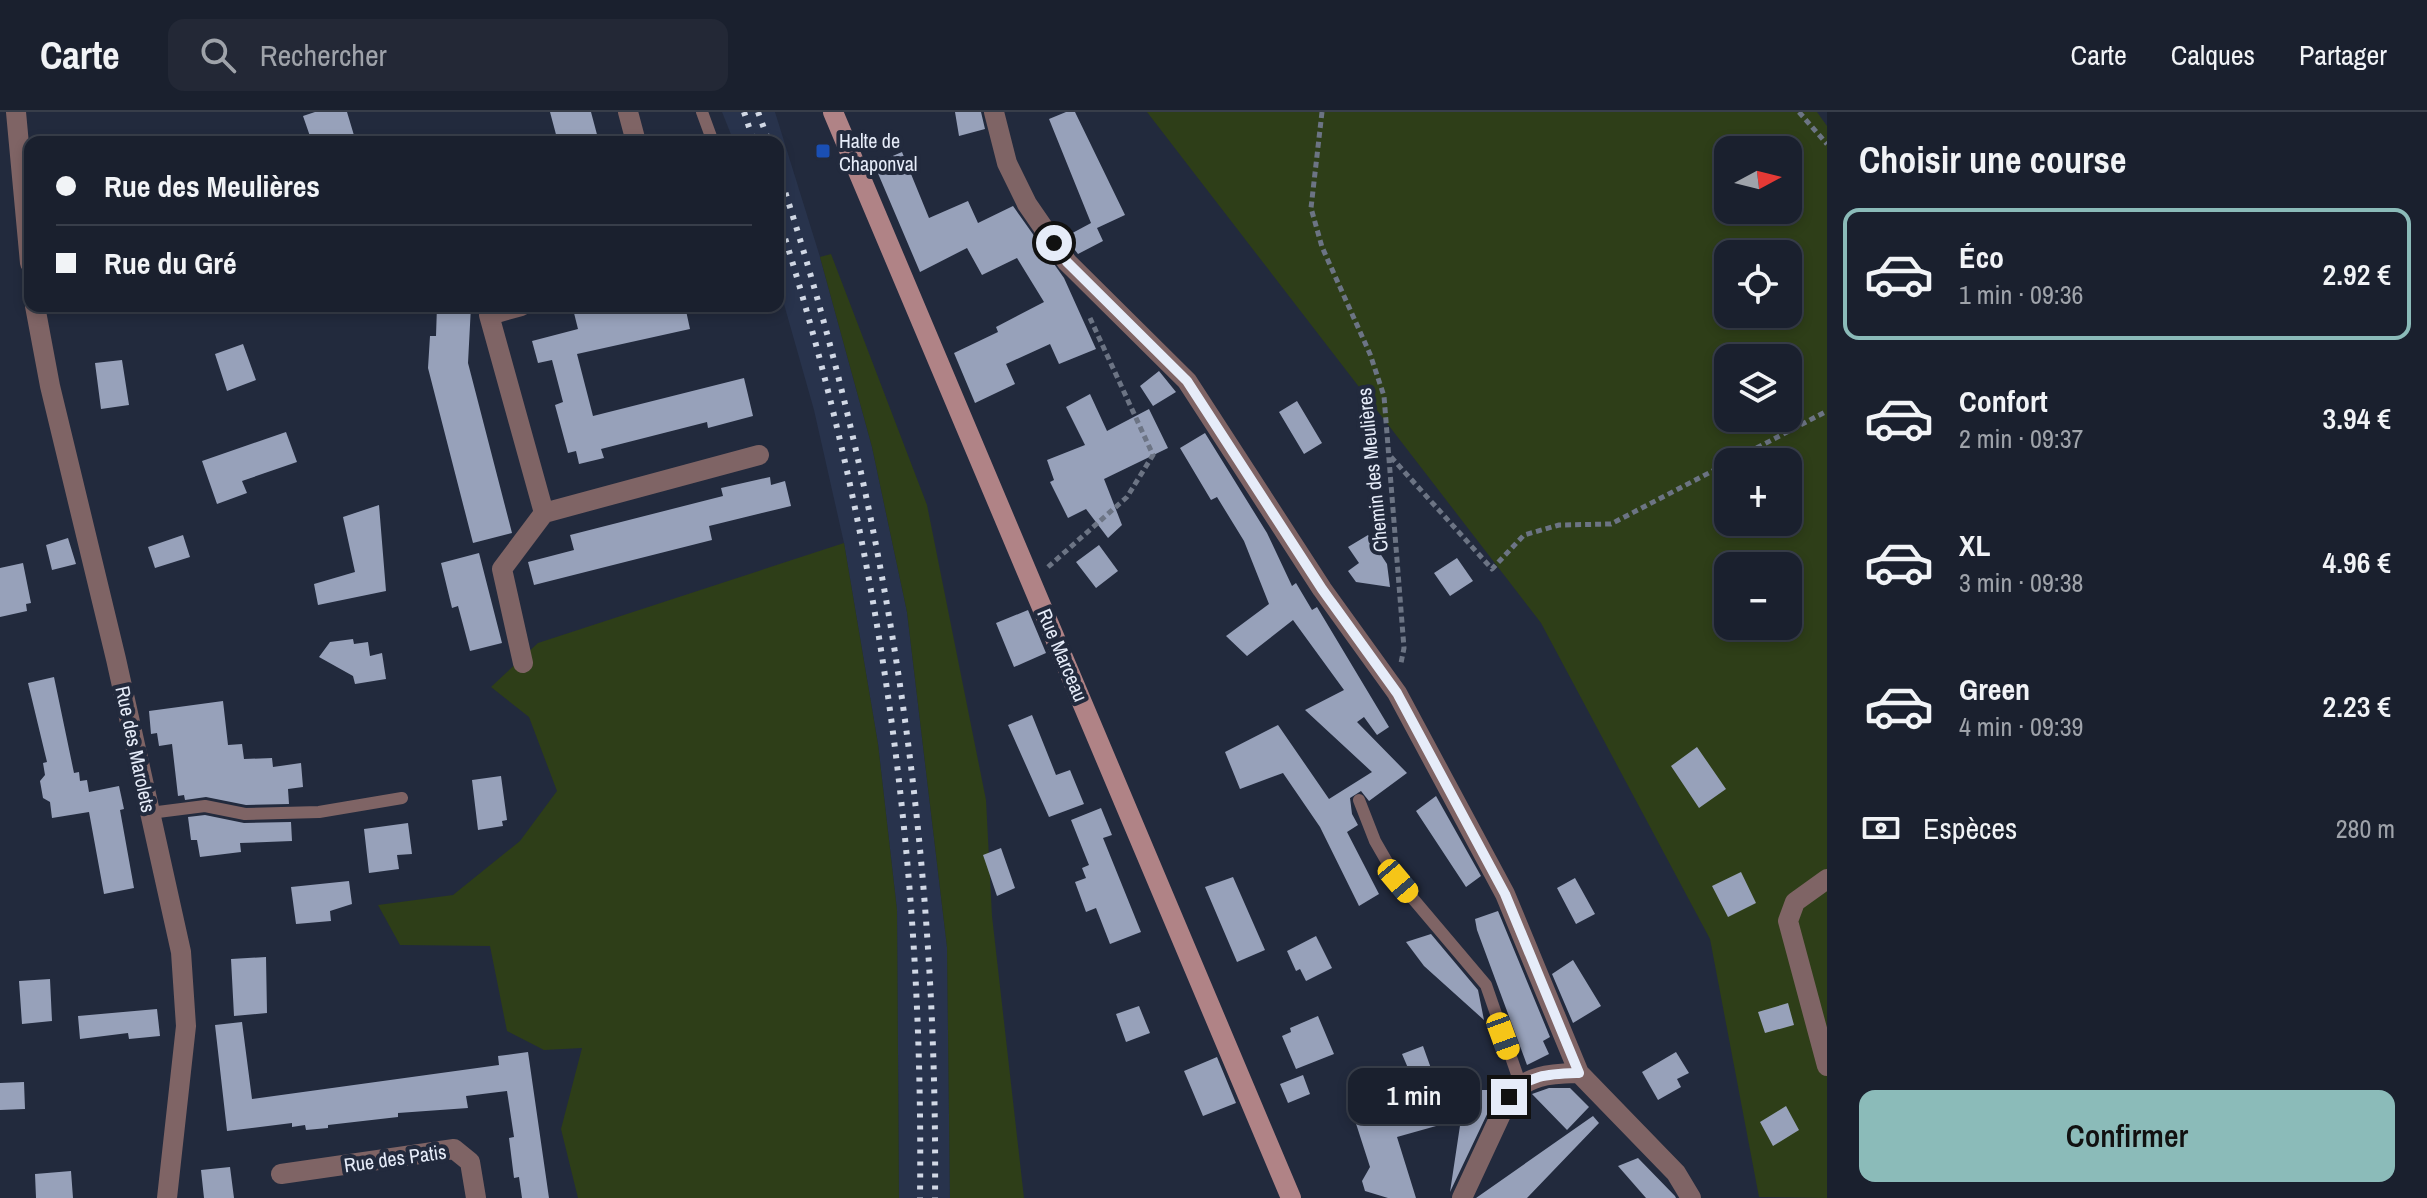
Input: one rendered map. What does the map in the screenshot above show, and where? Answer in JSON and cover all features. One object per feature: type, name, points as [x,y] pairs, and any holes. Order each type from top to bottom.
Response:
[{"type":"main road","name":"Rue Marceau","points":[[833,112],[1291,1198]]},
{"type":"street","points":[[16,112],[24,198]]},
{"type":"street","points":[[628,112],[634,136]]},
{"type":"street","points":[[994,112],[1007,163],[1027,204],[1067,262],[1187,381],[1322,589],[1397,693],[1505,894],[1579,1073],[1676,1173],[1691,1198]]},
{"type":"street","name":"Rue des Marolets","points":[[36,312],[63,442],[181,952],[186,1026],[167,1198]]},
{"type":"street","points":[[500,312],[489,315],[544,513]]},
{"type":"street","points":[[523,663],[502,569],[544,513],[759,455]]},
{"type":"street","points":[[1827,879],[1795,902],[1788,921],[1827,1066]]},
{"type":"street","points":[[1462,1198],[1509,1097],[1520,1083],[1542,1075],[1579,1073]]},
{"type":"street","name":"Rue des Patis","points":[[281,1174],[454,1149],[470,1162],[476,1198]]},
{"type":"lane","points":[[702,112],[711,136]]},
{"type":"lane","points":[[150,813],[205,806],[245,814],[319,812],[402,798]]},
{"type":"lane","points":[[1359,800],[1375,841],[1398,881],[1486,985],[1520,1083]]},
{"type":"path","name":"Chemin des Meulières","points":[[1322,112],[1311,208],[1322,247],[1370,354],[1384,396],[1404,648],[1397,693]]},
{"type":"path","points":[[1799,112],[1827,144]]},
{"type":"path","points":[[1031,578],[1127,497],[1153,455],[1134,406],[1085,308]]},
{"type":"path","points":[[1756,448],[1827,411]]},
{"type":"path","points":[[1390,456],[1492,569],[1524,535],[1559,525],[1611,524],[1714,470]]},
{"type":"shaded area","points":[[722,112],[775,112],[782,136],[732,136]]},
{"type":"shaded area","points":[[784,141],[820,257],[872,447],[907,612],[947,947],[950,1198],[899,1198],[897,910],[878,744],[844,543],[814,410],[784,304]]},
{"type":"green space","points":[[1147,112],[1817,112],[1827,126],[1827,1198],[1759,1197],[1710,939],[1541,623]]},
{"type":"green space","points":[[831,254],[927,505],[986,800],[992,916],[1024,1198],[950,1198],[947,947],[907,612],[872,447],[820,257]]},
{"type":"green space","points":[[844,543],[878,744],[897,910],[899,1198],[578,1198],[561,1129],[582,1048],[544,1050],[507,1031],[490,946],[400,945],[378,905],[453,895],[520,841],[557,791],[529,717],[491,687],[538,643]]},
{"type":"building","points":[[315,112],[347,112],[354,136],[310,136],[303,116]]},
{"type":"building","points":[[550,112],[591,112],[597,136],[556,136]]},
{"type":"building","points":[[955,112],[981,112],[985,129],[959,136]]},
{"type":"building","points":[[1075,112],[1125,215],[1097,228],[1103,241],[1078,254],[1065,237],[1091,223],[1049,119]]},
{"type":"building","points":[[902,152],[929,218],[968,201],[978,223],[1013,206],[1064,278],[1096,349],[1059,364],[1050,344],[1006,364],[1015,384],[975,403],[954,353],[998,332],[996,327],[1044,302],[1017,258],[982,275],[967,248],[920,272],[874,164]]},
{"type":"building","points":[[437,312],[471,312],[468,363],[512,533],[473,543],[428,368],[430,336],[436,336]]},
{"type":"building","points":[[686,312],[690,329],[577,354],[593,416],[744,378],[753,416],[708,428],[707,422],[601,449],[604,458],[579,464],[576,451],[568,453],[555,405],[563,402],[552,360],[538,363],[532,341],[578,329],[574,313]]},
{"type":"building","points":[[243,344],[256,380],[227,391],[215,354]]},
{"type":"building","points":[[122,360],[129,405],[101,409],[95,363]]},
{"type":"building","points":[[1159,371],[1176,392],[1153,406],[1140,386]]},
{"type":"building","points":[[1090,394],[1107,431],[1149,409],[1168,448],[1104,479],[1122,525],[1108,538],[1086,509],[1068,518],[1050,482],[1054,480],[1047,460],[1085,445],[1066,407]]},
{"type":"building","points":[[1297,401],[1322,443],[1304,454],[1279,412]]},
{"type":"building","points":[[286,432],[297,462],[242,481],[247,493],[217,504],[202,461]]},
{"type":"building","points":[[1205,433],[1267,533],[1292,586],[1296,583],[1312,610],[1317,607],[1389,727],[1377,735],[1364,717],[1357,722],[1407,773],[1369,801],[1361,791],[1350,798],[1352,814],[1358,825],[1347,832],[1379,894],[1359,906],[1320,827],[1283,773],[1240,789],[1225,752],[1278,725],[1329,799],[1372,772],[1305,710],[1344,690],[1293,620],[1247,656],[1226,636],[1269,604],[1244,541],[1217,497],[1211,500],[1180,448]]},
{"type":"building","points":[[770,477],[771,485],[785,481],[791,506],[709,526],[712,540],[534,585],[528,562],[574,550],[570,535],[723,496],[721,488]]},
{"type":"building","points":[[379,505],[386,591],[318,605],[314,584],[355,572],[343,517]]},
{"type":"building","points":[[183,535],[190,557],[155,568],[148,547]]},
{"type":"building","points":[[1368,535],[1387,564],[1390,587],[1356,582],[1348,571],[1359,563],[1348,547]]},
{"type":"building","points":[[68,538],[76,564],[52,570],[46,545]]},
{"type":"building","points":[[1099,545],[1118,571],[1096,588],[1076,562]]},
{"type":"building","points":[[479,553],[502,643],[470,651],[458,606],[452,608],[441,563]]},
{"type":"building","points":[[1457,558],[1473,581],[1450,596],[1434,573]]},
{"type":"building","points":[[23,563],[31,603],[26,604],[27,611],[0,617],[0,568]]},
{"type":"building","points":[[1028,610],[1046,653],[1014,667],[996,623]]},
{"type":"building","points":[[353,639],[354,644],[368,642],[370,656],[382,653],[386,679],[355,684],[353,676],[319,657],[330,642]]},
{"type":"building","points":[[54,677],[74,773],[79,772],[80,781],[87,780],[89,792],[119,786],[124,809],[120,810],[134,888],[104,894],[89,812],[52,818],[50,802],[43,798],[40,781],[45,775],[43,763],[47,762],[28,683]]},
{"type":"building","points":[[223,701],[228,745],[242,744],[244,759],[272,758],[273,767],[301,763],[303,787],[288,789],[289,804],[246,805],[206,797],[185,800],[184,795],[178,796],[172,744],[159,746],[157,733],[151,734],[149,711]]},
{"type":"building","points":[[1032,715],[1056,775],[1070,770],[1084,804],[1049,817],[1008,725]]},
{"type":"building","points":[[1697,747],[1726,789],[1699,808],[1671,766]]},
{"type":"building","points":[[501,776],[507,820],[502,821],[503,826],[478,830],[472,780]]},
{"type":"building","points":[[1436,796],[1481,876],[1466,887],[1416,811]]},
{"type":"building","points":[[1101,808],[1112,835],[1103,838],[1141,932],[1110,944],[1096,908],[1086,912],[1075,882],[1086,878],[1082,868],[1089,865],[1071,820]]},
{"type":"building","points":[[205,815],[244,823],[291,822],[292,841],[240,843],[241,852],[200,857],[197,840],[191,840],[188,817]]},
{"type":"building","points":[[408,823],[412,854],[397,855],[399,869],[369,873],[364,829]]},
{"type":"building","points":[[1001,848],[1015,888],[997,896],[983,855]]},
{"type":"building","points":[[1741,872],[1756,903],[1728,917],[1712,886]]},
{"type":"building","points":[[1233,877],[1265,950],[1237,962],[1205,887]]},
{"type":"building","points":[[1575,878],[1595,914],[1576,924],[1557,888]]},
{"type":"building","points":[[349,881],[352,904],[330,911],[331,921],[296,924],[291,887]]},
{"type":"building","points":[[1498,911],[1550,1037],[1543,1041],[1549,1054],[1527,1065],[1477,930],[1475,919]]},
{"type":"building","points":[[1431,934],[1478,990],[1484,1020],[1424,966],[1406,942]]},
{"type":"building","points":[[1316,936],[1332,968],[1306,981],[1300,969],[1296,971],[1287,951]]},
{"type":"building","points":[[266,957],[267,1013],[234,1016],[231,959]]},
{"type":"building","points":[[1573,960],[1601,1006],[1573,1023],[1552,974]]},
{"type":"building","points":[[50,979],[52,1021],[22,1024],[19,981]]},
{"type":"building","points":[[1788,1003],[1794,1025],[1765,1033],[1758,1012]]},
{"type":"building","points":[[1139,1006],[1150,1033],[1126,1042],[1116,1014]]},
{"type":"building","points":[[157,1009],[160,1036],[129,1039],[128,1033],[80,1039],[78,1016]]},
{"type":"building","points":[[1318,1016],[1334,1054],[1296,1069],[1282,1036],[1291,1032],[1290,1028]]},
{"type":"building","points":[[242,1022],[252,1099],[499,1065],[498,1056],[528,1052],[549,1198],[522,1198],[519,1177],[514,1178],[509,1138],[514,1137],[507,1091],[466,1096],[468,1108],[398,1113],[398,1117],[328,1125],[328,1128],[306,1130],[305,1125],[292,1127],[292,1123],[227,1131],[215,1025]]},
{"type":"building","points":[[1423,1046],[1438,1088],[1482,1086],[1474,1090],[1488,1090],[1490,1108],[1450,1192],[1461,1119],[1397,1137],[1416,1198],[1388,1198],[1365,1191],[1362,1181],[1370,1167],[1350,1105],[1386,1089],[1425,1108],[1402,1054]]},
{"type":"building","points":[[1676,1052],[1689,1073],[1677,1079],[1681,1087],[1658,1100],[1642,1072]]},
{"type":"building","points":[[1217,1057],[1236,1103],[1203,1116],[1184,1071]]},
{"type":"building","points":[[1303,1075],[1310,1094],[1288,1103],[1280,1084]]},
{"type":"building","points":[[24,1082],[25,1109],[0,1110],[0,1083]]},
{"type":"building","points":[[1549,1088],[1570,1088],[1589,1107],[1567,1130],[1532,1094]]},
{"type":"building","points":[[1786,1106],[1799,1130],[1773,1146],[1760,1122]]},
{"type":"building","points":[[1593,1116],[1599,1123],[1527,1198],[1476,1198]]},
{"type":"building","points":[[1638,1158],[1676,1198],[1646,1198],[1618,1166]]},
{"type":"building","points":[[230,1167],[234,1198],[204,1198],[201,1170]]},
{"type":"building","points":[[71,1171],[73,1198],[36,1198],[35,1174]]},
{"type":"railway","points":[[744,112],[752,136]]},
{"type":"railway","points":[[758,112],[767,136]]},
{"type":"railway","points":[[784,190],[816,295],[849,422],[877,549],[899,678],[916,807],[927,937],[934,1067],[935,1198]]},
{"type":"railway","points":[[784,236],[814,336],[844,457],[869,579],[889,701],[904,825],[914,949],[920,1198]]},
{"type":"place","name":"Halte de Chaponval","points":[[823,151]]},
{"type":"route","points":[[1054,243],[1067,262],[1187,381],[1322,589],[1417,725],[1505,894],[1579,1073],[1542,1075],[1520,1083],[1509,1097]]}]
